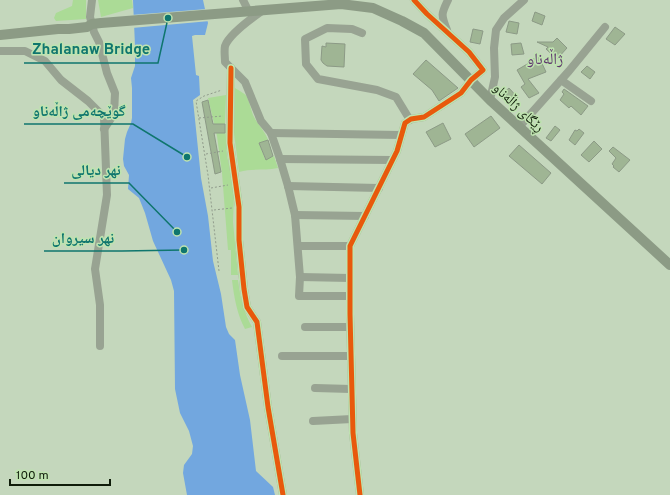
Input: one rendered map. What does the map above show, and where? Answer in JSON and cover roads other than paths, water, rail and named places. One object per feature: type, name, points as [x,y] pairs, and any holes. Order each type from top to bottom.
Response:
[{"type":"main road","name":"ڕێگای ژاڵەناو","points":[[97,24],[262,12],[341,4],[373,8],[424,33],[490,100],[670,265]]},
{"type":"main road","points":[[0,36],[58,28],[68,24],[97,24]]},
{"type":"street","points":[[92,0],[90,17],[97,24],[94,32],[99,42],[107,73],[115,92],[114,114],[104,130]]},
{"type":"street","points":[[243,0],[249,12]]},
{"type":"street","points":[[360,495],[352,419],[350,356],[350,246],[397,151],[405,122],[424,117],[461,93],[471,80],[482,70],[469,52],[427,14],[414,0]]},
{"type":"street","points":[[448,0],[442,12],[443,21],[448,32]]},
{"type":"street","points":[[490,100],[495,77],[494,48],[496,30],[504,18],[522,1]]},
{"type":"street","points":[[262,12],[247,22],[225,46],[225,62],[245,82],[261,121],[271,133],[280,160],[295,216],[300,277],[299,296],[350,296]]},
{"type":"street","points":[[519,126],[561,80],[605,27]]},
{"type":"street","points":[[362,33],[352,29],[327,28],[305,39],[306,64],[318,79],[377,90],[396,97],[410,120]]},
{"type":"street","points":[[0,50],[25,51],[45,61],[61,80],[88,101],[104,117],[107,195],[95,269],[100,305],[100,346]]},
{"type":"street","points":[[231,68],[230,142],[239,207],[239,240],[244,289],[247,307],[257,322],[268,407],[283,495]]},
{"type":"street","points":[[561,80],[591,101]]},
{"type":"street","points":[[271,133],[401,135]]},
{"type":"street","points":[[280,160],[392,160]]},
{"type":"street","points":[[288,186],[379,188]]},
{"type":"street","points":[[295,216],[365,216]]},
{"type":"street","points":[[298,246],[350,246]]},
{"type":"street","points":[[300,277],[350,278]]},
{"type":"street","points":[[305,327],[350,327]]},
{"type":"street","points":[[282,356],[350,356]]},
{"type":"street","points":[[315,388],[351,389]]},
{"type":"street","points":[[313,421],[352,419]]},
{"type":"water","points":[[133,0],[203,0],[208,23],[205,35],[192,36],[196,75],[199,76],[200,95],[193,100],[201,178],[208,216],[213,261],[221,294],[226,327],[229,334],[235,340],[240,375],[250,420],[256,471],[273,487],[275,495],[187,495],[183,473],[184,465],[192,454],[193,446],[189,431],[180,413],[175,389],[174,291],[171,280],[153,241],[139,198],[128,189],[129,175],[124,166],[123,159],[125,139],[132,118],[131,78],[135,66]]},
{"type":"place","name":"Zhalanaw Bridge","points":[[168,18]]},
{"type":"place","name":"گوێچەمی ژاڵەناو","points":[[187,157]]},
{"type":"place","name":"نهر ديالى","points":[[177,232]]},
{"type":"place","name":"نهر سیروان","points":[[184,250]]},
{"type":"district","name":"ژاڵەناو","points":[[545,58]]}]
